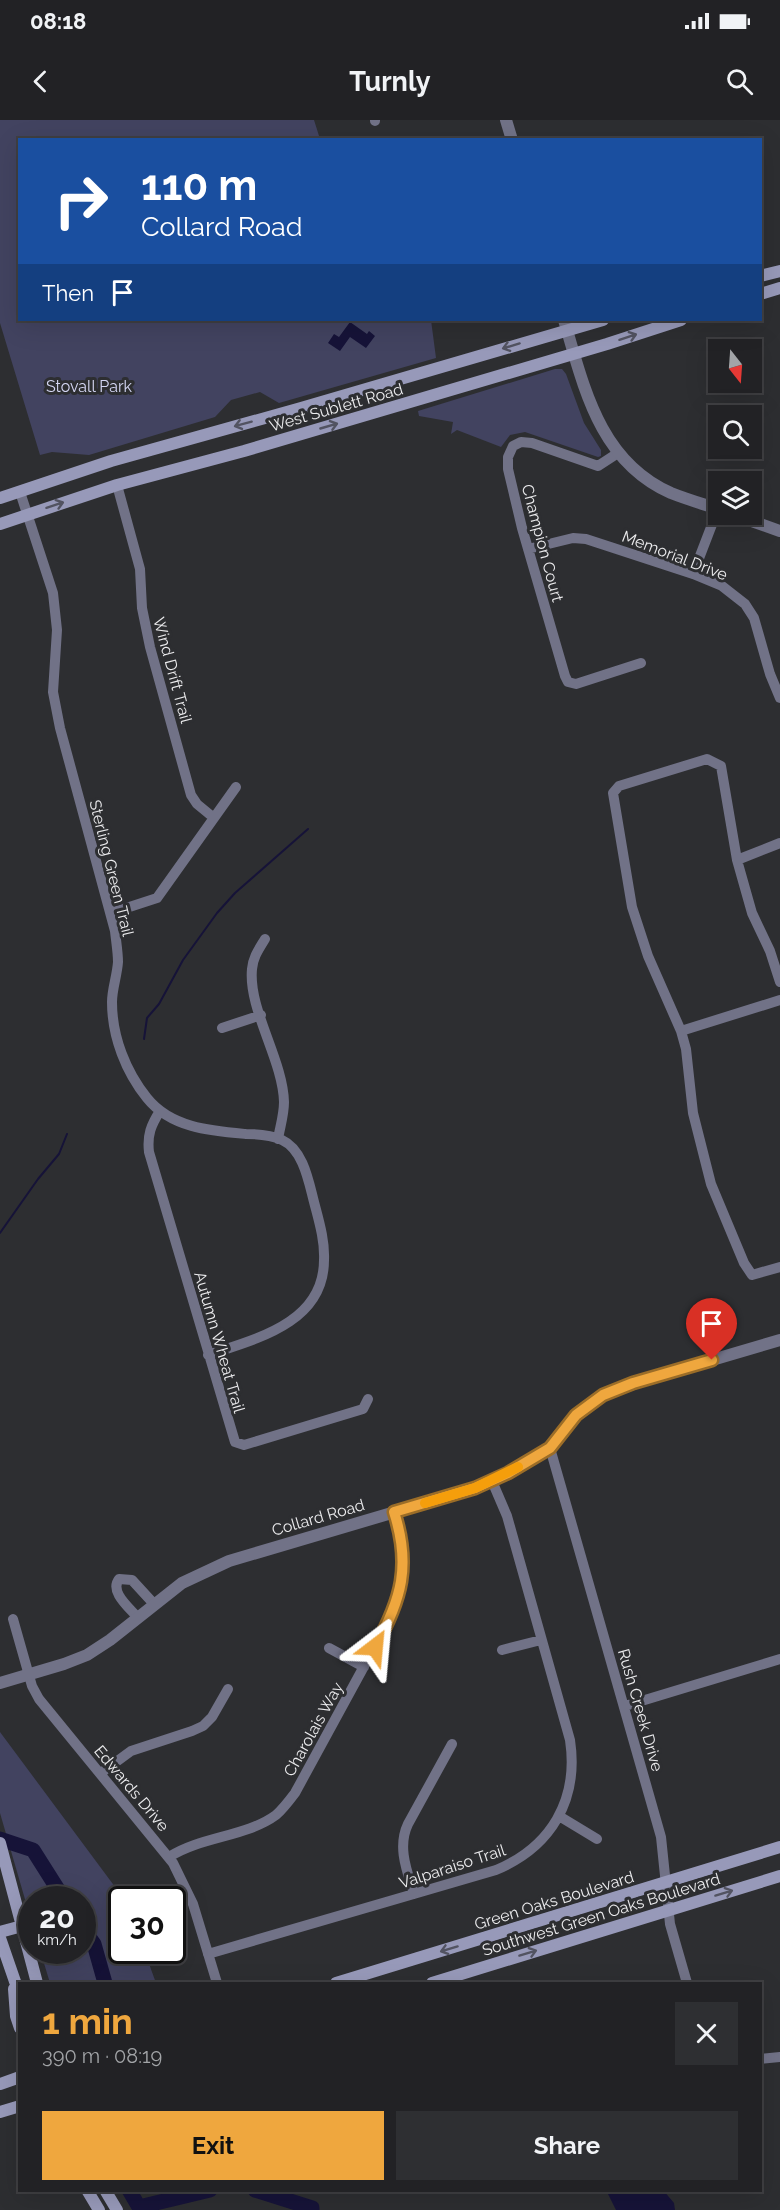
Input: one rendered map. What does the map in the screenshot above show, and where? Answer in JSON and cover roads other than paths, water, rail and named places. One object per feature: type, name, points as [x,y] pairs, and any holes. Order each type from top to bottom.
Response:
[{"type":"main road","points":[[762,276],[780,271]]},
{"type":"main road","points":[[762,293],[780,288]]},
{"type":"main road","name":"West Sublett Road","points":[[0,498],[111,461],[301,408],[565,325],[595,321]]},
{"type":"main road","name":"West Sublett Road","points":[[0,524],[117,485],[253,448],[678,321]]},
{"type":"main road","points":[[0,1843],[18,1909]]},
{"type":"main road","name":"Green Oaks Boulevard","points":[[339,1982],[780,1847]]},
{"type":"main road","name":"Southwest Green Oaks Boulevard","points":[[435,1982],[780,1876]]},
{"type":"main road","points":[[0,1932],[18,1927]]},
{"type":"main road","points":[[0,1938],[18,1991]]},
{"type":"main road","points":[[33,1964],[38,1982]]},
{"type":"main road","points":[[14,1982],[18,2022]]},
{"type":"main road","points":[[0,2112],[18,2107]]},
{"type":"main road","points":[[0,2120],[18,2115]]},
{"type":"main road","points":[[88,2192],[99,2210]]},
{"type":"main road","points":[[106,2192],[117,2210]]},
{"type":"street","points":[[506,120],[511,138]]},
{"type":"street","points":[[565,325],[598,424],[618,453],[651,482],[670,492],[708,505]]},
{"type":"street","name":"Champion Court","points":[[618,453],[598,466],[532,443],[520,442],[513,446],[508,457],[508,470],[528,549],[568,682],[576,684],[641,663]]},
{"type":"street","name":"Wind Drift Trail","points":[[117,485],[140,569],[142,608],[148,638],[191,795],[196,804],[214,818]]},
{"type":"street","name":"Sterling Green Trail","points":[[20,492],[56,610],[53,692],[60,728],[111,913],[118,961],[111,1000],[113,1027],[128,1070],[149,1101],[160,1111],[180,1122],[200,1129],[265,1135],[278,1139]]},
{"type":"street","points":[[693,574],[712,525]]},
{"type":"street","points":[[762,525],[780,531]]},
{"type":"street","name":"Memorial Drive","points":[[528,549],[573,538],[586,539],[693,574],[722,586],[745,604],[754,618],[770,674],[780,698]]},
{"type":"street","points":[[780,982],[770,951],[752,914],[737,860],[721,766],[707,759],[619,786],[613,793],[632,907],[648,956],[681,1031],[686,1049],[693,1113],[711,1184],[740,1253],[752,1275],[780,1267]]},
{"type":"street","points":[[111,913],[157,898],[236,788]]},
{"type":"street","points":[[737,860],[778,843]]},
{"type":"street","points":[[208,1355],[253,1340],[287,1325],[311,1303],[323,1276],[323,1241],[307,1176],[293,1148],[278,1139],[284,1102],[281,1081],[252,987],[252,968],[256,952],[265,939]]},
{"type":"street","points":[[681,1031],[780,1000]]},
{"type":"street","points":[[222,1028],[261,1015]]},
{"type":"street","name":"Autumn Wheat Trail","points":[[160,1111],[147,1139],[149,1152],[235,1442],[244,1445],[363,1409],[368,1399]]},
{"type":"street","name":"Collard Road","points":[[0,1683],[87,1655],[110,1640],[182,1583],[228,1561],[466,1491],[492,1481],[550,1448],[576,1415],[603,1395],[644,1380],[780,1340]]},
{"type":"street","name":"Rush Creek Drive","points":[[550,1448],[661,1838],[668,1910],[687,1982]]},
{"type":"street","name":"Valparaiso Trail","points":[[208,1954],[496,1870],[518,1860],[543,1839],[559,1816],[569,1789],[572,1770],[571,1749],[507,1515],[492,1481]]},
{"type":"street","name":"Charolais Way","points":[[169,1857],[192,1844],[259,1824],[282,1810],[295,1793],[391,1617],[401,1586],[403,1547],[394,1512]]},
{"type":"street","points":[[138,1618],[116,1591],[119,1579],[132,1580],[154,1604]]},
{"type":"street","name":"Edwards Drive","points":[[13,1619],[28,1675],[43,1704],[169,1857],[190,1897],[217,1982]]},
{"type":"street","points":[[502,1650],[541,1640]]},
{"type":"street","points":[[329,1648],[364,1667]]},
{"type":"street","points":[[625,1706],[780,1659]]},
{"type":"street","points":[[100,1773],[131,1751],[203,1726],[212,1717],[228,1689]]},
{"type":"street","points":[[414,1894],[403,1856],[403,1838],[408,1824],[452,1744]]},
{"type":"street","points":[[559,1816],[597,1839]]},
{"type":"street","points":[[762,2059],[780,2057]]},
{"type":"waterway","points":[[144,1039],[147,1018],[159,1004],[183,960],[217,913],[235,893],[308,829]]},
{"type":"waterway","points":[[0,1233],[38,1179],[59,1154],[67,1134]]},
{"type":"waterway","points":[[0,1839],[33,1850],[56,1886]]},
{"type":"waterway","points":[[96,1951],[105,1982]]},
{"type":"waterway","points":[[130,2192],[139,2207],[202,2192]]},
{"type":"waterway","points":[[261,2192],[312,2208],[312,2210]]},
{"type":"park label","name":"Stovall Park","points":[[89,386]]}]
